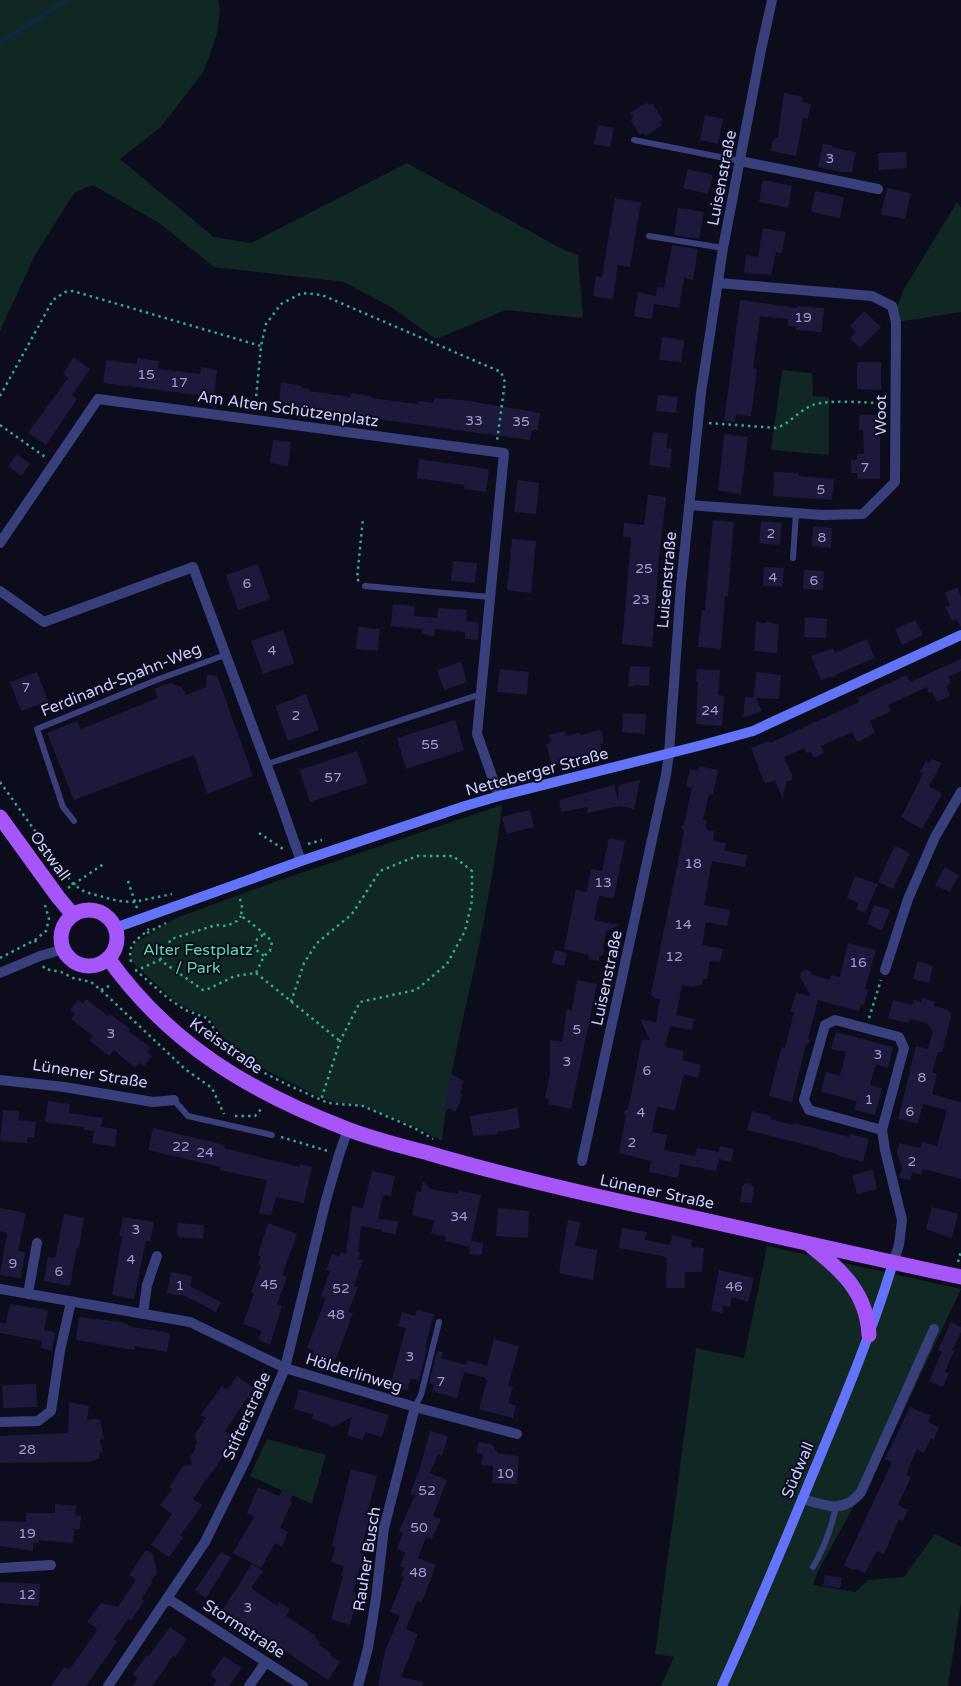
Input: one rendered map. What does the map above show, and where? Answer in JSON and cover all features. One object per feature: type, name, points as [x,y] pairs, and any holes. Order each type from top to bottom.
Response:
[{"type":"main road","name":"Ostwall","points":[[0,817],[73,915]]},
{"type":"main road","points":[[92,910],[102,913],[110,919],[115,928],[117,936],[113,952],[100,963],[84,965],[69,957],[64,950],[61,940],[62,930],[66,922],[73,915],[82,911],[92,910]]},
{"type":"main road","name":"Kreisstraße","points":[[108,958],[149,1009],[191,1046],[231,1074],[272,1097],[348,1129]]},
{"type":"main road","name":"Lünener Straße","points":[[348,1129],[497,1172],[575,1192],[961,1277]]},
{"type":"main road","points":[[809,1244],[848,1279],[859,1295],[869,1324],[869,1335]]},
{"type":"street","name":"Luisenstraße","points":[[582,1161],[670,753],[681,585],[698,422],[724,248],[772,0]]},
{"type":"street","points":[[740,161],[878,189]]},
{"type":"street","name":"Woot","points":[[688,504],[822,515],[863,514],[895,482],[896,322],[892,306],[872,296],[718,283]]},
{"type":"street","name":"Am Alten Schützenplatz","points":[[0,543],[98,399],[496,452]]},
{"type":"street","points":[[496,452],[504,453],[477,734],[499,796]]},
{"type":"street","name":"Ferdinand-Spahn-Weg","points":[[0,591],[44,622],[192,567],[267,764],[301,861]]},
{"type":"street","name":"Netteberger Straße","points":[[115,928],[301,861],[499,796],[753,731],[961,635]]},
{"type":"street","points":[[885,970],[908,898],[935,838],[961,792]]},
{"type":"street","points":[[0,972],[40,956],[64,950]]},
{"type":"street","points":[[882,1130],[809,1110],[804,1100],[825,1025],[835,1020],[899,1037],[904,1048],[882,1130],[902,1220],[893,1263]]},
{"type":"street","name":"Lünener Straße","points":[[0,1080],[64,1086],[153,1102],[174,1100]]},
{"type":"street","name":"Stifterstraße","points":[[108,1686],[205,1542],[246,1459],[285,1368],[339,1155],[348,1129]]},
{"type":"street","points":[[28,1294],[37,1243]]},
{"type":"street","points":[[143,1314],[147,1285],[157,1256]]},
{"type":"street","name":"Südwall","points":[[722,1686],[802,1499],[869,1335],[893,1263]]},
{"type":"street","name":"Hölderlinweg","points":[[0,1289],[190,1322],[285,1368],[415,1407],[517,1434]]},
{"type":"street","points":[[0,1422],[38,1421],[51,1411],[60,1351],[71,1302]]},
{"type":"street","points":[[802,1499],[828,1507],[836,1507],[851,1502],[861,1492],[934,1329]]},
{"type":"street","name":"Rauher Busch","points":[[358,1686],[368,1648],[384,1528],[415,1407]]},
{"type":"street","points":[[0,1568],[50,1565]]},
{"type":"street","name":"Stormstraße","points":[[167,1598],[304,1686]]},
{"type":"street","points":[[250,1686],[266,1662]]},
{"type":"lane","points":[[634,140],[740,161]]},
{"type":"lane","points":[[648,236],[724,248]]},
{"type":"lane","points":[[793,558],[796,513]]},
{"type":"lane","points":[[365,586],[490,597]]},
{"type":"lane","name":"Ferdinand-Spahn-Weg","points":[[74,821],[63,807],[37,729],[158,679],[225,655]]},
{"type":"lane","points":[[267,764],[481,694]]},
{"type":"lane","points":[[174,1100],[188,1116],[272,1135]]},
{"type":"lane","points":[[415,1407],[422,1396],[439,1322]]},
{"type":"lane","points":[[813,1567],[824,1548],[832,1528],[836,1507]]},
{"type":"path","points":[[0,396],[53,300],[65,292],[73,291],[261,346]]},
{"type":"path","points":[[254,420],[261,346],[266,324],[281,304],[302,293],[322,295],[501,372],[505,382],[496,452]]},
{"type":"path","points":[[698,422],[776,428],[784,426],[812,405],[825,403],[896,403]]},
{"type":"path","points":[[0,425],[55,463]]},
{"type":"path","points":[[363,518],[357,579],[365,586]]},
{"type":"path","points":[[0,782],[74,884],[85,892],[118,901],[134,902],[128,882]]},
{"type":"path","points":[[258,833],[287,851]]},
{"type":"path","points":[[291,1002],[304,963],[317,944],[352,914],[380,871],[417,856],[453,856],[472,871],[472,901],[465,931],[446,964],[416,990],[360,1002],[340,1041],[321,1100]]},
{"type":"path","points":[[74,884],[105,863]]},
{"type":"path","points":[[136,970],[160,960],[171,939],[216,924],[228,926],[237,921],[241,916],[242,907],[239,893]]},
{"type":"path","points":[[0,958],[35,940],[46,931],[49,919],[42,900]]},
{"type":"path","points":[[241,916],[248,920],[263,935],[269,937],[272,942],[270,951],[264,956],[256,973]]},
{"type":"path","points":[[146,933],[134,942],[130,951],[130,961],[136,970],[169,999],[185,1010],[207,1018],[223,1042],[241,1061],[328,1103],[363,1106],[416,1129],[438,1142]]},
{"type":"path","points":[[263,935],[257,939],[255,948],[264,956]]},
{"type":"path","points":[[35,940],[45,969],[91,982],[101,990],[185,1069],[212,1088],[224,1116],[255,1116],[272,1097]]},
{"type":"path","points":[[160,960],[203,990],[236,976],[256,973],[340,1041]]},
{"type":"path","points":[[866,1029],[885,970]]},
{"type":"path","points":[[272,1135],[292,1139],[339,1155]]},
{"type":"green space","points":[[0,0],[218,0],[220,8],[217,34],[204,71],[161,127],[120,159],[214,237],[251,243],[407,163],[560,248],[578,255],[583,318],[506,310],[436,339],[391,307],[344,282],[214,267],[159,223],[93,185],[75,192],[35,255],[0,331]]},
{"type":"green space","points":[[957,202],[961,208],[961,312],[891,323],[903,291]]},
{"type":"green space","points":[[782,370],[812,373],[813,396],[829,397],[829,455],[771,450]]},
{"type":"green space","name":"Alter Festplatz / Park","points":[[502,805],[489,893],[453,1067],[442,1141],[420,1129],[363,1106],[331,1101],[313,1094],[244,1059],[225,1040],[209,1017],[186,1008],[171,998],[131,961],[131,951],[135,943],[176,918],[277,881]]},
{"type":"green space","points":[[767,1246],[961,1289],[889,1442],[817,1573],[813,1585],[855,1592],[868,1580],[904,1577],[935,1534],[961,1547],[961,1602],[948,1686],[661,1686],[674,1657],[655,1654],[696,1348],[744,1358]]},
{"type":"green space","points":[[267,1439],[326,1455],[312,1504],[250,1476]]},
{"type":"building","points":[[784,93],[802,97],[801,102],[811,104],[808,119],[803,118],[796,156],[771,151],[773,140],[778,137]]},
{"type":"building","points":[[647,102],[649,105],[652,103],[663,120],[660,122],[662,125],[646,136],[644,133],[640,135],[631,121],[633,116],[630,113]]},
{"type":"building","points":[[705,115],[723,119],[718,144],[700,140]]},
{"type":"building","points":[[598,125],[614,128],[610,147],[594,144]]},
{"type":"building","points":[[823,144],[856,152],[852,172],[818,167]]},
{"type":"building","points":[[906,152],[907,168],[879,170],[878,153]]},
{"type":"building","points":[[688,169],[713,175],[708,194],[683,188]]},
{"type":"building","points":[[763,180],[792,186],[788,208],[759,202]]},
{"type":"building","points":[[887,188],[911,193],[905,219],[881,214]]},
{"type":"building","points":[[815,191],[844,197],[840,218],[811,212]]},
{"type":"building","points":[[615,198],[641,202],[630,267],[618,265],[613,299],[593,296],[596,276],[602,277]]},
{"type":"building","points":[[678,208],[704,212],[699,239],[674,235]]},
{"type":"building","points":[[763,228],[786,232],[782,253],[776,252],[771,275],[744,273],[746,255],[758,257]]},
{"type":"building","points":[[672,245],[698,249],[693,280],[684,278],[679,308],[654,304],[652,319],[634,316],[638,292],[656,296],[657,287],[664,288]]},
{"type":"building","points":[[740,300],[797,308],[797,306],[824,308],[822,332],[796,330],[796,326],[788,326],[788,319],[760,316],[753,368],[757,369],[751,416],[736,414],[735,422],[724,421]]},
{"type":"building","points":[[864,311],[881,327],[860,348],[850,338],[856,332],[850,326]]},
{"type":"building","points":[[662,337],[684,340],[681,362],[659,360]]},
{"type":"building","points":[[74,357],[90,369],[72,395],[77,399],[46,445],[28,433],[68,378],[63,374]]},
{"type":"building","points":[[137,358],[159,361],[158,369],[200,374],[201,367],[217,370],[214,397],[103,383],[106,360],[137,364]]},
{"type":"building","points":[[857,362],[881,362],[881,390],[857,389]]},
{"type":"building","points":[[281,382],[302,386],[302,388],[310,389],[309,391],[351,397],[351,393],[371,396],[371,398],[418,404],[419,401],[434,403],[434,398],[462,400],[540,413],[538,431],[532,430],[530,440],[299,407],[299,409],[279,406]]},
{"type":"building","points":[[658,395],[678,397],[676,413],[656,411]]},
{"type":"building","points":[[859,415],[880,415],[880,479],[857,479],[857,473],[851,473],[851,460],[857,460],[857,454],[864,454],[863,430],[859,430]]},
{"type":"building","points":[[653,432],[668,434],[666,448],[672,449],[670,468],[649,465]]},
{"type":"building","points":[[724,434],[748,437],[741,494],[718,491]]},
{"type":"building","points":[[273,440],[291,442],[288,466],[270,463]]},
{"type":"building","points":[[17,454],[30,464],[21,476],[8,466]]},
{"type":"building","points":[[419,459],[489,469],[486,492],[464,489],[465,485],[417,478]]},
{"type":"building","points":[[774,472],[799,473],[799,476],[834,479],[832,500],[773,496]]},
{"type":"building","points":[[518,480],[539,483],[536,514],[514,512]]},
{"type":"building","points":[[648,495],[666,497],[652,647],[622,644],[631,538],[623,537],[624,523],[644,525]]},
{"type":"building","points":[[713,520],[734,522],[728,597],[725,596],[721,649],[698,647],[702,610],[705,610]]},
{"type":"building","points":[[761,521],[782,523],[780,545],[759,543]]},
{"type":"building","points":[[813,526],[832,528],[831,548],[812,546]]},
{"type":"building","points":[[512,539],[536,541],[531,593],[507,590]]},
{"type":"building","points":[[453,561],[477,563],[475,583],[451,581]]},
{"type":"building","points":[[258,564],[270,599],[238,610],[226,575]]},
{"type":"building","points":[[764,567],[784,568],[782,587],[763,586]]},
{"type":"building","points":[[804,570],[824,571],[823,590],[803,589]]},
{"type":"building","points":[[957,587],[961,597],[961,628],[957,619],[952,621],[945,607],[950,605],[945,593]]},
{"type":"building","points":[[393,604],[415,606],[414,616],[437,618],[438,608],[467,610],[466,621],[479,623],[478,640],[465,639],[465,632],[435,629],[434,636],[421,634],[422,629],[391,626]]},
{"type":"building","points":[[805,618],[827,619],[826,638],[804,637]]},
{"type":"building","points":[[768,620],[771,623],[779,624],[777,653],[754,651],[756,622],[765,623]]},
{"type":"building","points":[[915,620],[923,635],[902,645],[895,629]]},
{"type":"building","points":[[358,627],[380,629],[378,651],[356,649]]},
{"type":"building","points":[[283,630],[294,663],[263,674],[251,641]]},
{"type":"building","points":[[867,639],[875,658],[835,675],[833,678],[821,680],[811,656],[833,648],[835,653]]},
{"type":"building","points":[[961,659],[961,671],[948,677],[951,683],[946,686],[950,696],[937,702],[932,692],[929,693],[927,687],[888,705],[891,711],[870,721],[875,733],[857,742],[852,732],[821,746],[824,753],[814,758],[811,752],[807,753],[804,748],[784,757],[792,775],[792,780],[786,782],[783,799],[775,780],[765,784],[751,748],[769,741],[770,743],[859,702],[858,698],[906,675],[910,682]]},
{"type":"building","points":[[461,662],[467,682],[444,690],[437,670]]},
{"type":"building","points":[[630,666],[650,667],[649,686],[636,685],[628,687]]},
{"type":"building","points":[[500,669],[529,672],[527,695],[497,692]]},
{"type":"building","points":[[697,669],[720,670],[718,695],[724,696],[722,726],[696,724]]},
{"type":"building","points":[[37,672],[48,701],[21,711],[10,682]]},
{"type":"building","points":[[756,672],[781,675],[779,699],[756,698],[762,711],[743,718],[745,697],[754,697]]},
{"type":"building","points":[[207,675],[217,676],[253,776],[207,794],[194,755],[74,800],[47,733],[77,721],[81,729],[158,698],[154,689],[170,683],[182,687],[186,695],[206,687]]},
{"type":"building","points":[[306,694],[319,730],[288,741],[275,706]]},
{"type":"building","points":[[623,713],[646,714],[645,734],[622,732]]},
{"type":"building","points":[[455,720],[464,750],[406,769],[397,738]]},
{"type":"building","points":[[601,730],[604,743],[600,744],[602,752],[552,766],[546,744],[551,743],[549,735],[565,731],[566,736],[580,733],[580,735]]},
{"type":"building","points":[[357,751],[368,783],[310,802],[299,770]]},
{"type":"building","points":[[932,759],[942,763],[929,786],[942,794],[922,829],[901,817],[923,774],[920,772],[926,761],[929,764]]},
{"type":"building","points":[[699,766],[718,770],[713,795],[709,794],[703,820],[707,820],[705,829],[714,831],[713,841],[726,843],[724,851],[747,855],[745,867],[712,861],[704,905],[730,910],[727,926],[706,922],[702,945],[723,949],[720,962],[710,961],[707,979],[703,979],[702,985],[695,985],[695,987],[682,985],[676,1015],[694,1019],[692,1030],[670,1026],[665,1047],[684,1051],[682,1060],[701,1065],[698,1078],[684,1074],[675,1110],[657,1107],[652,1132],[667,1135],[664,1150],[695,1156],[697,1148],[719,1152],[720,1146],[734,1149],[731,1162],[719,1159],[716,1171],[680,1164],[678,1178],[649,1172],[651,1161],[619,1153],[626,1116],[623,1112],[628,1109],[642,1040],[650,1040],[640,1019],[656,1022],[660,999],[654,998],[651,994],[684,832],[681,826],[684,824],[692,788],[686,787],[690,769],[698,771]]},
{"type":"building","points":[[640,780],[634,809],[620,806],[587,813],[588,807],[561,812],[559,800],[614,785],[618,800],[619,785]]},
{"type":"building","points":[[530,810],[534,827],[507,834],[502,817]]},
{"type":"building","points":[[609,838],[625,841],[614,898],[599,896],[594,920],[619,925],[606,931],[603,955],[599,957],[599,961],[588,959],[589,955],[564,949],[576,890],[587,892],[591,869],[602,871]]},
{"type":"building","points":[[895,846],[910,853],[893,889],[878,882]]},
{"type":"building","points":[[945,867],[959,875],[950,892],[935,885]]},
{"type":"building","points":[[855,876],[878,884],[865,913],[856,909],[859,903],[847,898]]},
{"type":"building","points":[[874,905],[890,910],[882,930],[867,924]]},
{"type":"building","points":[[848,943],[876,950],[865,989],[868,989],[864,1005],[861,1004],[859,1011],[818,1000],[808,1038],[810,1042],[806,1044],[792,1102],[769,1096],[782,1047],[785,1048],[794,1012],[790,1012],[796,993],[811,996],[800,977],[801,972],[805,970],[810,971],[812,975],[830,980],[831,975],[840,977]]},
{"type":"building","points":[[555,950],[567,953],[564,966],[552,963]]},
{"type":"building","points":[[918,961],[933,966],[929,983],[913,979]]},
{"type":"building","points":[[577,980],[597,984],[571,1109],[548,1104],[549,1099],[545,1098],[550,1074],[550,1040],[562,1042],[567,1009],[572,1010]]},
{"type":"building","points":[[922,998],[935,1002],[934,1006],[949,1010],[952,1013],[942,1052],[938,1052],[932,1072],[937,1074],[932,1094],[961,1102],[961,1179],[923,1169],[921,1175],[912,1172],[910,1180],[899,1178],[902,1169],[897,1152],[899,1143],[920,1148],[922,1142],[937,1146],[947,1110],[923,1104],[918,1124],[898,1119],[916,1046],[928,1049],[933,1032],[927,1023],[910,1019],[908,1023],[888,1018],[893,1000],[912,1005],[914,1000],[921,1002]]},
{"type":"building","points":[[86,999],[108,1016],[110,1014],[130,1029],[128,1031],[151,1048],[147,1052],[152,1056],[144,1066],[139,1063],[135,1068],[114,1050],[109,1056],[89,1040],[93,1036],[71,1019],[75,1014],[70,1010],[78,1000],[83,1004]]},
{"type":"building","points":[[836,1032],[893,1047],[888,1068],[876,1064],[870,1085],[882,1088],[875,1115],[855,1110],[857,1101],[821,1092],[826,1072],[840,1076],[846,1052],[831,1049]]},
{"type":"building","points":[[451,1074],[464,1081],[460,1094],[463,1095],[455,1112],[448,1108],[444,1112]]},
{"type":"building","points":[[48,1101],[70,1104],[69,1113],[103,1118],[101,1127],[117,1129],[115,1147],[92,1143],[94,1131],[84,1130],[84,1127],[45,1122]]},
{"type":"building","points":[[517,1108],[520,1128],[497,1132],[498,1134],[473,1136],[470,1116]]},
{"type":"building","points":[[3,1110],[19,1111],[18,1120],[36,1122],[34,1138],[27,1137],[27,1143],[0,1141]]},
{"type":"building","points":[[752,1111],[771,1116],[770,1119],[793,1125],[794,1123],[849,1137],[850,1134],[869,1139],[863,1162],[819,1148],[747,1130]]},
{"type":"building","points":[[153,1128],[225,1145],[224,1148],[271,1160],[300,1167],[300,1164],[312,1167],[304,1203],[276,1197],[271,1215],[259,1213],[267,1180],[220,1170],[220,1167],[148,1150]]},
{"type":"building","points":[[873,1170],[877,1189],[857,1194],[852,1175]]},
{"type":"building","points":[[372,1171],[395,1176],[391,1196],[383,1195],[378,1219],[398,1221],[396,1234],[361,1226],[358,1259],[363,1260],[354,1286],[358,1287],[348,1312],[353,1313],[332,1369],[311,1361],[314,1350],[307,1348],[326,1298],[321,1296],[330,1271],[326,1270],[332,1254],[339,1257],[341,1252],[346,1254],[352,1206],[363,1208]]},
{"type":"building","points":[[423,1181],[430,1189],[458,1194],[458,1190],[481,1195],[471,1241],[483,1243],[482,1255],[469,1254],[470,1247],[445,1241],[446,1236],[431,1234],[434,1221],[412,1215],[417,1191],[421,1192]]},
{"type":"building","points":[[746,1183],[754,1187],[752,1203],[740,1202],[742,1186]]},
{"type":"building","points":[[932,1207],[958,1214],[952,1238],[926,1229]]},
{"type":"building","points":[[0,1208],[26,1213],[18,1251],[25,1252],[21,1278],[0,1275],[7,1233],[0,1231]]},
{"type":"building","points":[[498,1208],[529,1211],[528,1238],[496,1236]]},
{"type":"building","points":[[64,1214],[84,1218],[70,1286],[44,1281],[48,1257],[55,1258]]},
{"type":"building","points":[[123,1217],[154,1222],[150,1242],[146,1241],[134,1299],[112,1295],[122,1237],[119,1236]]},
{"type":"building","points":[[568,1220],[581,1222],[575,1246],[597,1250],[593,1280],[559,1273]]},
{"type":"building","points":[[178,1223],[204,1225],[203,1239],[177,1237]]},
{"type":"building","points":[[268,1223],[297,1234],[282,1275],[287,1277],[277,1304],[282,1306],[270,1345],[258,1339],[262,1331],[243,1324],[254,1293],[251,1292],[261,1265],[258,1264],[261,1256],[258,1255]]},
{"type":"building","points":[[622,1228],[647,1232],[645,1240],[670,1245],[672,1235],[692,1240],[691,1247],[704,1248],[702,1272],[685,1272],[685,1288],[666,1288],[667,1257],[619,1248]]},
{"type":"building","points":[[719,1270],[754,1278],[748,1302],[732,1297],[730,1307],[723,1306],[722,1313],[711,1311]]},
{"type":"building","points":[[171,1272],[192,1276],[190,1286],[221,1302],[216,1312],[185,1296],[167,1293]]},
{"type":"building","points":[[10,1304],[48,1310],[44,1330],[55,1332],[52,1351],[41,1348],[42,1341],[0,1333],[0,1322],[6,1324]]},
{"type":"building","points":[[417,1310],[434,1314],[425,1347],[427,1348],[419,1381],[411,1378],[407,1391],[390,1386],[406,1328],[398,1326],[402,1312],[415,1316]]},
{"type":"building","points":[[79,1317],[121,1322],[133,1327],[170,1333],[167,1352],[135,1346],[134,1350],[76,1340]]},
{"type":"building","points":[[951,1322],[961,1327],[961,1332],[952,1350],[954,1351],[945,1372],[949,1373],[943,1387],[929,1381],[942,1352],[938,1350]]},
{"type":"building","points":[[494,1339],[519,1346],[508,1386],[513,1387],[508,1403],[516,1405],[513,1418],[479,1409],[486,1378],[464,1372],[457,1398],[432,1391],[434,1385],[429,1383],[437,1351],[443,1352],[441,1358],[466,1365],[467,1360],[487,1366]]},
{"type":"building","points":[[237,1376],[254,1388],[225,1431],[235,1438],[230,1445],[232,1450],[227,1451],[193,1499],[202,1505],[180,1536],[183,1538],[169,1557],[151,1545],[172,1514],[160,1505],[172,1489],[169,1487],[183,1466],[192,1465],[190,1457],[197,1443],[195,1434],[206,1418],[201,1415],[222,1386],[227,1390]]},
{"type":"building","points":[[36,1384],[37,1407],[3,1408],[2,1385]]},
{"type":"building","points":[[299,1389],[389,1415],[382,1437],[365,1432],[363,1440],[347,1435],[352,1417],[333,1427],[312,1419],[313,1414],[294,1409]]},
{"type":"building","points":[[69,1402],[89,1406],[87,1420],[100,1419],[104,1439],[100,1440],[103,1452],[99,1453],[100,1458],[88,1462],[0,1463],[0,1436],[68,1433]]},
{"type":"building","points":[[910,1407],[931,1416],[928,1422],[939,1427],[934,1439],[931,1438],[924,1453],[917,1449],[906,1475],[911,1477],[898,1505],[908,1510],[903,1521],[899,1519],[884,1554],[877,1551],[865,1573],[856,1569],[853,1570],[844,1565],[892,1462],[885,1459]]},
{"type":"building","points":[[430,1431],[448,1436],[442,1456],[438,1454],[430,1473],[447,1480],[433,1516],[441,1519],[432,1539],[426,1537],[418,1558],[436,1565],[422,1602],[417,1601],[406,1629],[418,1634],[401,1677],[423,1682],[423,1686],[378,1686],[385,1651],[400,1616],[390,1612],[404,1577],[401,1576],[404,1568],[400,1566],[405,1553],[397,1549],[403,1533],[399,1531],[415,1495],[410,1494],[420,1468]]},
{"type":"building","points":[[479,1442],[491,1444],[498,1453],[519,1456],[517,1484],[492,1483],[493,1466],[481,1465],[483,1454],[476,1453]]},
{"type":"building","points":[[351,1469],[377,1476],[367,1514],[370,1515],[360,1553],[364,1554],[353,1592],[359,1593],[350,1625],[331,1619],[344,1566],[331,1562],[336,1547],[332,1546]]},
{"type":"building","points":[[258,1487],[279,1496],[282,1490],[293,1495],[290,1501],[292,1502],[280,1528],[288,1532],[282,1547],[275,1543],[261,1568],[233,1553],[254,1517],[247,1513]]},
{"type":"building","points":[[55,1504],[76,1506],[75,1515],[81,1516],[80,1529],[74,1529],[73,1543],[39,1540],[39,1543],[33,1543],[33,1551],[0,1546],[0,1521],[26,1522],[26,1513],[55,1513]]},
{"type":"building","points":[[146,1550],[153,1554],[157,1573],[141,1599],[144,1601],[131,1621],[128,1619],[114,1639],[117,1642],[86,1686],[51,1686],[64,1667],[69,1670],[97,1631],[97,1628],[87,1622],[101,1603],[118,1607],[136,1580],[129,1575]]},
{"type":"building","points":[[221,1552],[231,1558],[206,1598],[195,1590]]},
{"type":"building","points":[[252,1564],[263,1571],[251,1588],[277,1606],[279,1602],[290,1609],[286,1616],[316,1636],[315,1638],[321,1642],[319,1645],[340,1662],[328,1680],[223,1609]]},
{"type":"building","points":[[825,1575],[842,1578],[840,1588],[823,1586]]},
{"type":"building","points":[[0,1582],[40,1584],[39,1606],[0,1603]]},
{"type":"building","points":[[170,1627],[187,1639],[152,1686],[132,1686],[138,1678],[133,1674]]},
{"type":"building","points":[[224,1656],[242,1668],[229,1686],[213,1686],[217,1680],[210,1675]]},
{"type":"waterway","points":[[0,43],[66,0]]}]
